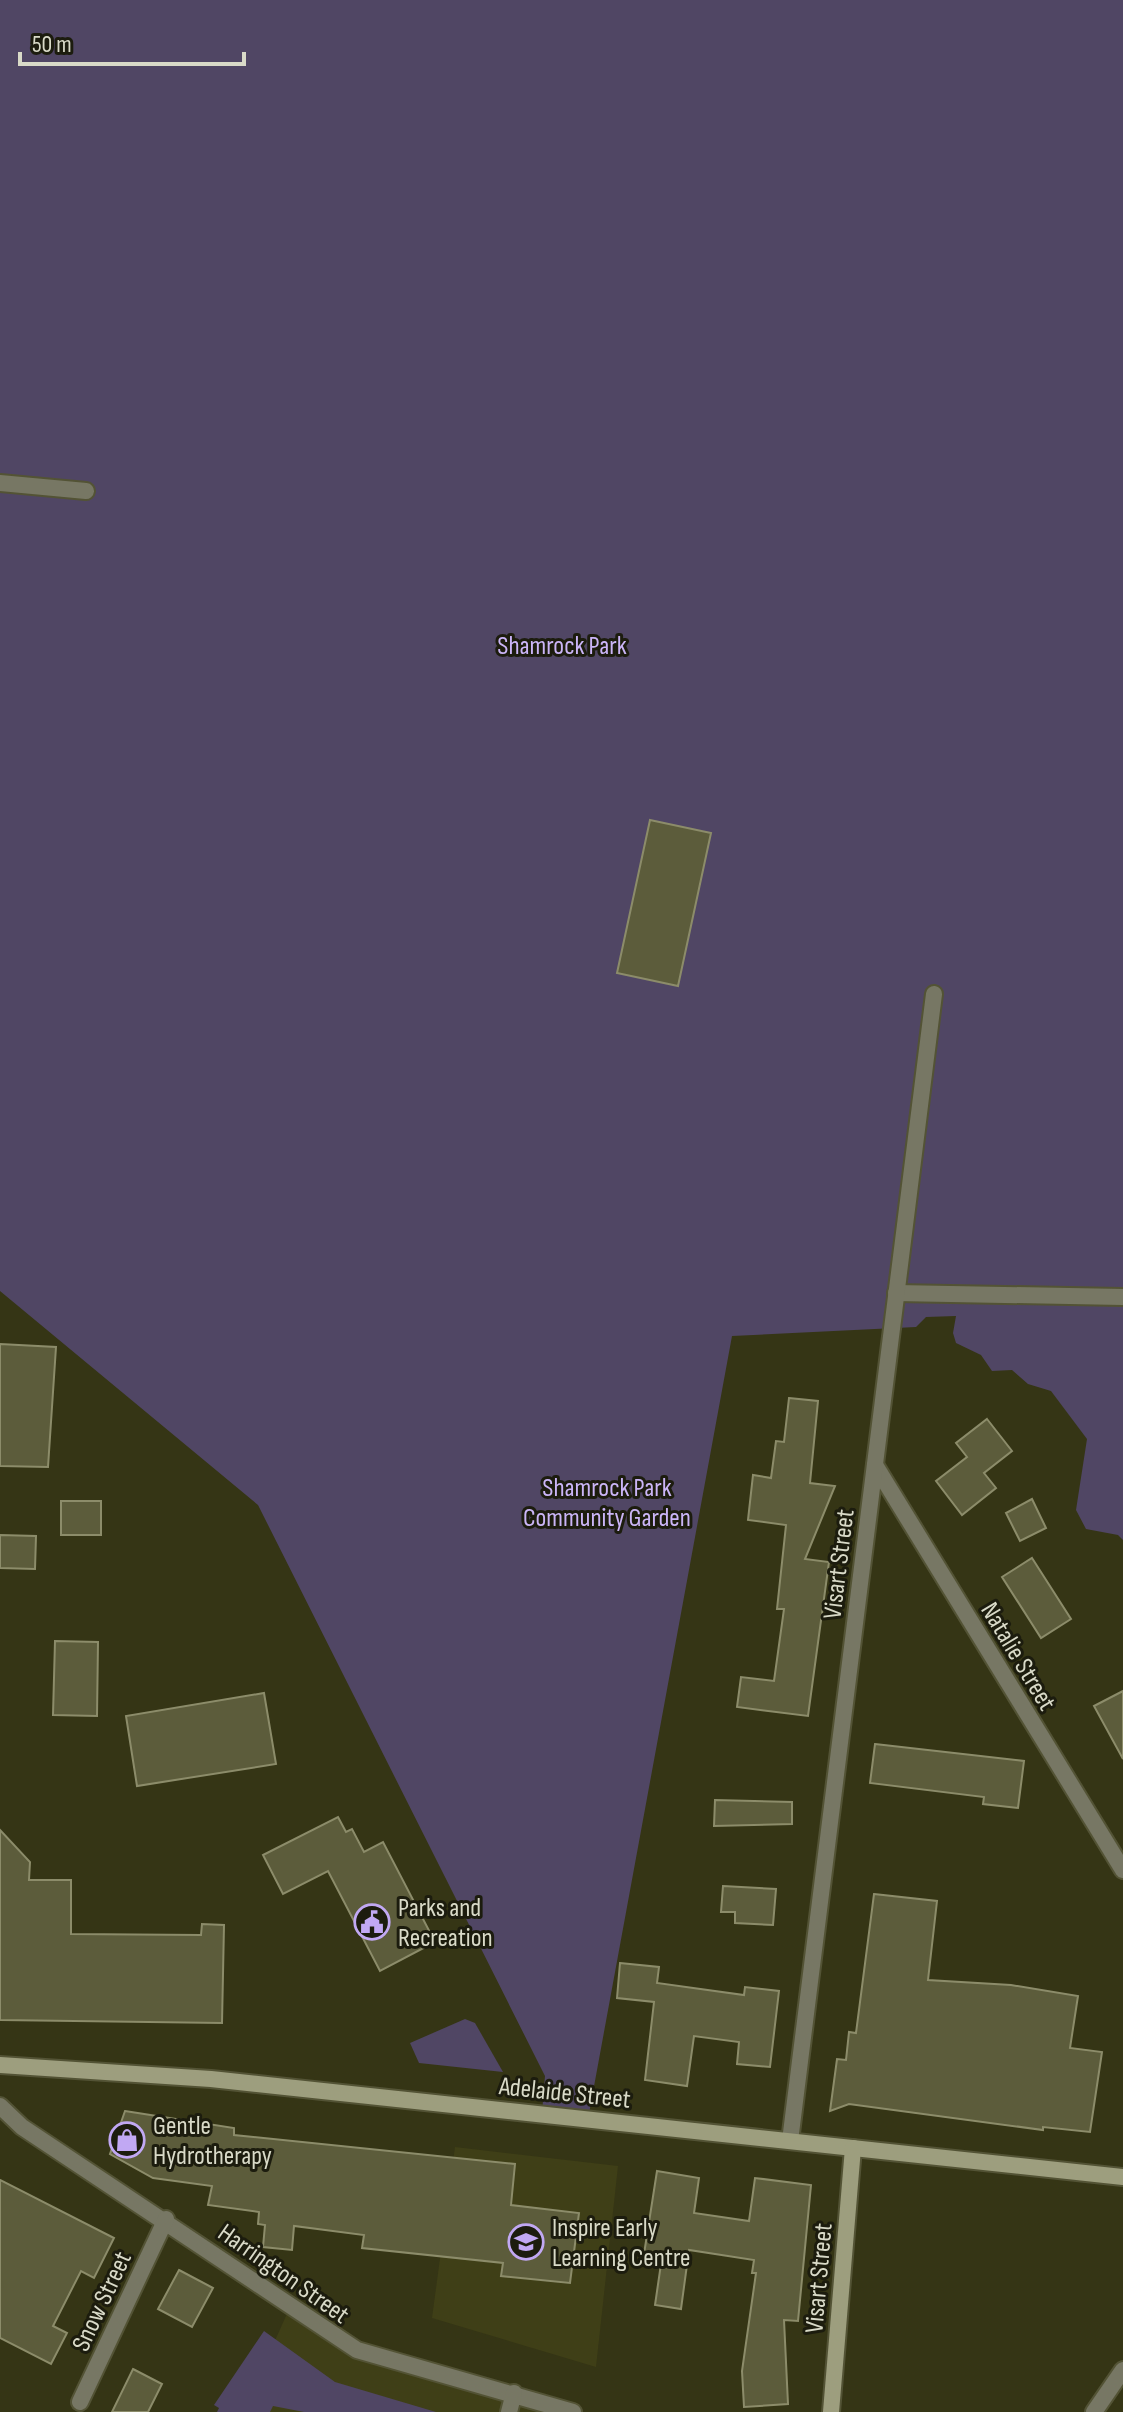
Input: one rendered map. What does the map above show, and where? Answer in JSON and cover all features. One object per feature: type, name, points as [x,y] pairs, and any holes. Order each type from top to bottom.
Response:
[{"type":"street","points":[[0,483],[86,491]]},
{"type":"street","name":"Visart Street","points":[[790,2141],[934,994]]},
{"type":"street","points":[[896,1293],[1123,1297]]},
{"type":"street","name":"Natalie Street","points":[[875,1465],[1123,1870]]},
{"type":"street","name":"Adelaide Street","points":[[0,2065],[211,2079],[1123,2177]]},
{"type":"street","name":"Harrington Street","points":[[0,2106],[22,2127],[166,2219],[357,2350],[573,2412]]},
{"type":"street","name":"Visart Street","points":[[831,2412],[853,2148]]},
{"type":"street","name":"Snow Street","points":[[80,2402],[166,2219]]},
{"type":"street","points":[[1094,2412],[1123,2370]]},
{"type":"street","points":[[509,2412],[514,2393]]},
{"type":"shaded area","name":"Inspire Early Learning Centre","points":[[455,2147],[618,2166],[596,2367],[432,2318]]},
{"type":"shaded area","points":[[290,2307],[330,2335],[573,2412],[243,2412]]},
{"type":"green space","name":"Shamrock Park","points":[[0,0],[1123,0],[1123,1540],[1118,1535],[1086,1529],[1076,1510],[1087,1439],[1051,1391],[1028,1384],[1012,1370],[992,1371],[981,1355],[956,1343],[953,1333],[956,1316],[926,1317],[916,1327],[732,1336],[588,2119],[542,2113],[545,2076],[258,1505],[0,1291]]},
{"type":"green space","points":[[465,2019],[475,2023],[503,2072],[419,2063],[410,2043]]},
{"type":"green space","points":[[264,2331],[335,2382],[436,2412],[304,2412],[273,2406],[270,2412],[217,2412],[219,2408],[214,2405]]},
{"type":"building","points":[[650,820],[711,833],[678,986],[617,973]]},
{"type":"building","points":[[0,1344],[56,1347],[48,1467],[0,1466]]},
{"type":"building","points":[[789,1398],[818,1401],[810,1483],[835,1486],[805,1559],[829,1562],[808,1716],[737,1707],[741,1677],[774,1681],[784,1609],[777,1609],[786,1525],[748,1520],[753,1475],[771,1478],[776,1441],[784,1442]]},
{"type":"building","points":[[987,1419],[1012,1451],[984,1473],[996,1488],[962,1515],[936,1481],[967,1457],[956,1443]]},
{"type":"building","points":[[1032,1499],[1046,1528],[1020,1541],[1006,1513]]},
{"type":"building","points":[[61,1501],[101,1501],[101,1535],[61,1535]]},
{"type":"building","points":[[0,1535],[36,1536],[35,1569],[0,1568]]},
{"type":"building","points":[[1032,1558],[1071,1619],[1041,1638],[1002,1577]]},
{"type":"building","points":[[55,1641],[98,1642],[97,1716],[53,1715]]},
{"type":"building","points":[[1123,1691],[1123,1759],[1094,1706]]},
{"type":"building","points":[[264,1693],[276,1764],[137,1786],[126,1716]]},
{"type":"building","points":[[875,1744],[1024,1761],[1018,1808],[983,1804],[984,1797],[870,1783]]},
{"type":"building","points":[[715,1800],[792,1802],[792,1824],[714,1826]]},
{"type":"building","points":[[338,1817],[346,1832],[352,1829],[364,1852],[383,1842],[435,1942],[380,1971],[328,1871],[283,1894],[263,1855]]},
{"type":"building","points":[[0,1830],[30,1862],[29,1880],[71,1880],[71,1934],[201,1935],[202,1924],[224,1925],[222,2023],[0,2020]]},
{"type":"building","points":[[723,1886],[776,1889],[773,1925],[735,1923],[735,1912],[721,1912]]},
{"type":"building","points":[[874,1894],[937,1901],[928,1980],[1011,1985],[1078,1996],[1070,2048],[1102,2052],[1090,2132],[1043,2127],[1043,2130],[849,2104],[830,2111],[837,2059],[846,2060],[849,2032],[856,2033]]},
{"type":"building","points":[[620,1963],[659,1967],[657,1983],[744,1995],[745,1987],[779,1991],[770,2067],[737,2064],[739,2042],[694,2036],[687,2086],[645,2080],[654,2002],[617,1998]]},
{"type":"building","points":[[125,2111],[234,2128],[234,2135],[515,2164],[511,2205],[579,2213],[570,2283],[501,2276],[503,2263],[362,2248],[364,2235],[294,2226],[292,2250],[263,2247],[265,2225],[258,2224],[259,2212],[208,2205],[212,2186],[153,2178],[110,2154]]},
{"type":"building","points":[[657,2171],[699,2178],[694,2213],[749,2221],[755,2178],[811,2185],[798,2321],[784,2320],[788,2404],[744,2407],[742,2371],[756,2273],[752,2273],[754,2260],[689,2250],[681,2309],[655,2305],[662,2257],[644,2254]]},
{"type":"building","points":[[0,2180],[114,2238],[94,2278],[81,2271],[53,2326],[67,2333],[51,2364],[0,2338]]},
{"type":"building","points":[[179,2270],[213,2288],[192,2327],[158,2309]]},
{"type":"building","points":[[133,2369],[162,2384],[148,2412],[112,2412]]},
{"type":"place","name":"Parks and Recreation","points":[[372,1922]]},
{"type":"place","name":"Gentle Hydrotherapy","points":[[127,2140]]},
{"type":"place","name":"Inspire Early Learning Centre","points":[[526,2242]]},
{"type":"park label","name":"Shamrock Park Community Garden","points":[[607,1502]]}]
